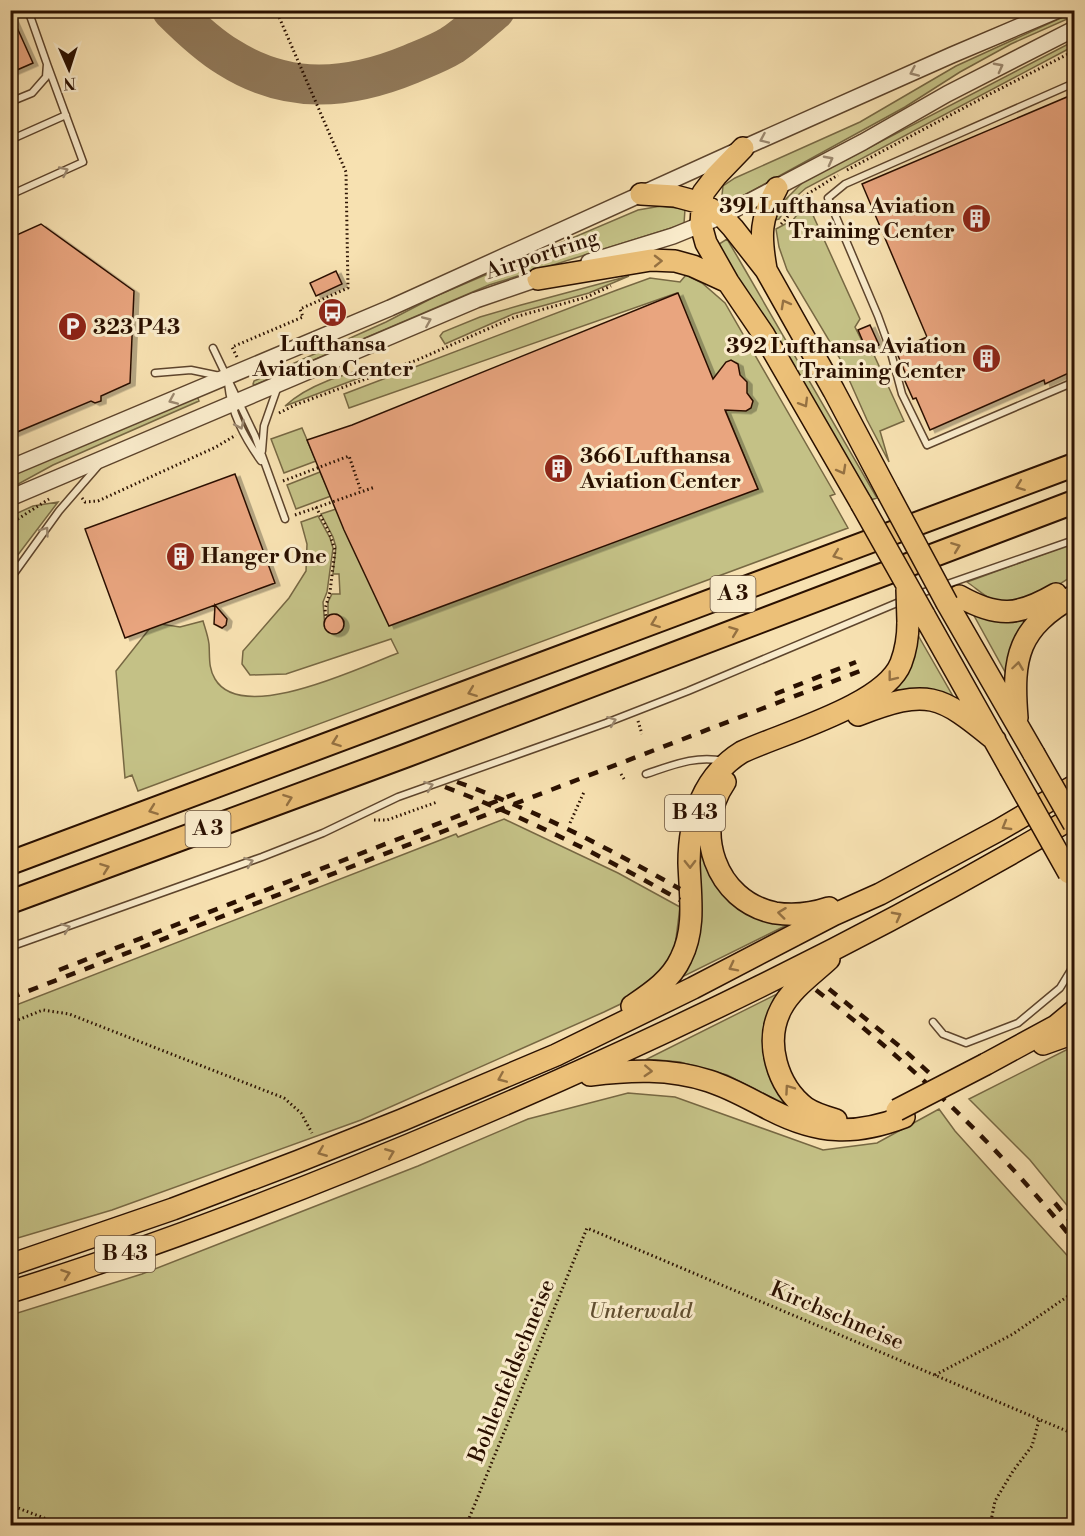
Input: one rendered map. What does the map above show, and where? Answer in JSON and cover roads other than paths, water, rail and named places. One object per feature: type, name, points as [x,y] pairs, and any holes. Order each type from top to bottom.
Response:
[{"type":"highway","points":[[701,225],[703,193],[743,148]]},
{"type":"highway","points":[[766,270],[761,245],[762,223],[777,188]]},
{"type":"highway","points":[[641,194],[686,198],[701,202],[722,216],[766,270],[936,580],[953,599],[1018,725],[1074,825]]},
{"type":"highway","name":"B 43","points":[[701,225],[706,243],[728,282],[764,335],[907,585],[916,619],[995,740],[1072,879]]},
{"type":"highway","points":[[538,279],[651,260],[675,261],[701,269],[728,282]]},
{"type":"highway","name":"A 3","points":[[10,863],[1074,465]]},
{"type":"highway","name":"A 3","points":[[10,902],[405,756],[1074,502]]},
{"type":"highway","points":[[953,599],[984,608],[1010,612],[1028,609],[1074,584]]},
{"type":"highway","points":[[1018,725],[1016,675],[1018,659],[1024,643],[1038,620],[1074,596]]},
{"type":"highway","name":"B 43","points":[[556,1055],[649,995],[663,984],[681,959],[687,945],[691,921],[690,855],[694,816],[706,787],[728,762],[742,752],[845,710],[880,691],[893,678],[901,664],[908,635],[916,619]]},
{"type":"highway","name":"B 43","points":[[879,894],[800,915],[774,913],[746,900],[722,874],[711,849],[708,832],[710,813],[724,784],[740,767],[760,753],[877,708],[906,700],[930,699],[942,702],[963,713],[995,740]]},
{"type":"highway","name":"B 43","points":[[10,1265],[173,1209],[289,1165],[556,1055],[879,894],[999,830],[1074,786]]},
{"type":"highway","name":"B 43","points":[[10,1292],[152,1244],[299,1190],[569,1077],[846,943],[1002,860],[1074,817]]},
{"type":"highway","name":"B 43","points":[[846,943],[788,998],[780,1010],[774,1037],[776,1063],[784,1084],[792,1095],[808,1109],[835,1120],[864,1121],[900,1113],[989,1067]]},
{"type":"highway","points":[[989,1067],[1056,1026],[1074,1011]]},
{"type":"highway","points":[[989,1067],[1074,1033]]},
{"type":"highway","points":[[569,1077],[627,1070],[661,1071],[691,1076],[730,1089],[802,1124],[825,1129],[866,1130],[900,1113]]},
{"type":"street","name":"Airportring","points":[[10,468],[390,308],[607,212],[641,194],[743,148],[1058,10]]},
{"type":"street","name":"Airportring","points":[[10,498],[476,300],[673,236],[722,216],[947,94],[1073,30]]},
{"type":"lane","points":[[10,195],[82,162],[28,10]]},
{"type":"lane","points":[[10,102],[32,93],[46,77],[48,64]]},
{"type":"lane","points":[[1074,83],[844,184],[828,198],[878,316],[902,394],[927,445],[1074,382]]},
{"type":"lane","points":[[10,140],[66,115]]},
{"type":"lane","points":[[213,348],[227,377],[242,431],[266,468]]},
{"type":"lane","points":[[155,374],[178,369],[227,377]]},
{"type":"lane","points":[[262,458],[266,419],[279,385]]},
{"type":"lane","points":[[235,403],[262,458],[285,519]]},
{"type":"lane","points":[[10,579],[59,511],[106,456]]},
{"type":"lane","points":[[10,947],[262,857],[323,833],[398,797],[606,723],[688,691],[880,608],[1074,540]]},
{"type":"lane","points":[[646,774],[695,758],[728,762]]},
{"type":"lane","points":[[933,1022],[943,1034],[966,1043],[1018,1023],[1060,988],[1074,966]]},
{"type":"railway","points":[[775,694],[856,662]]},
{"type":"railway","points":[[10,998],[860,671]]},
{"type":"railway","points":[[457,782],[571,831],[680,889]]},
{"type":"railway","points":[[445,787],[565,839],[680,900]]},
{"type":"railway","points":[[59,970],[515,794]]},
{"type":"railway","points":[[829,989],[903,1049],[950,1092]]},
{"type":"railway","points":[[816,990],[920,1077],[984,1139],[1074,1241]]},
{"type":"railway","points":[[1055,1203],[1074,1226]]},
{"type":"place","name":"391 Lufthansa Aviation Training Center","points":[[976,219]]},
{"type":"place","name":"Lufthansa Aviation Center","points":[[333,312]]},
{"type":"place","name":"323 P43","points":[[72,327]]},
{"type":"place","name":"392 Lufthansa Aviation Training Center","points":[[987,359]]},
{"type":"place","name":"366 Lufthansa Aviation Center","points":[[559,469]]},
{"type":"place","name":"Hanger One","points":[[180,556]]},
{"type":"park label","name":"Unterwald","points":[[640,1311]]}]
